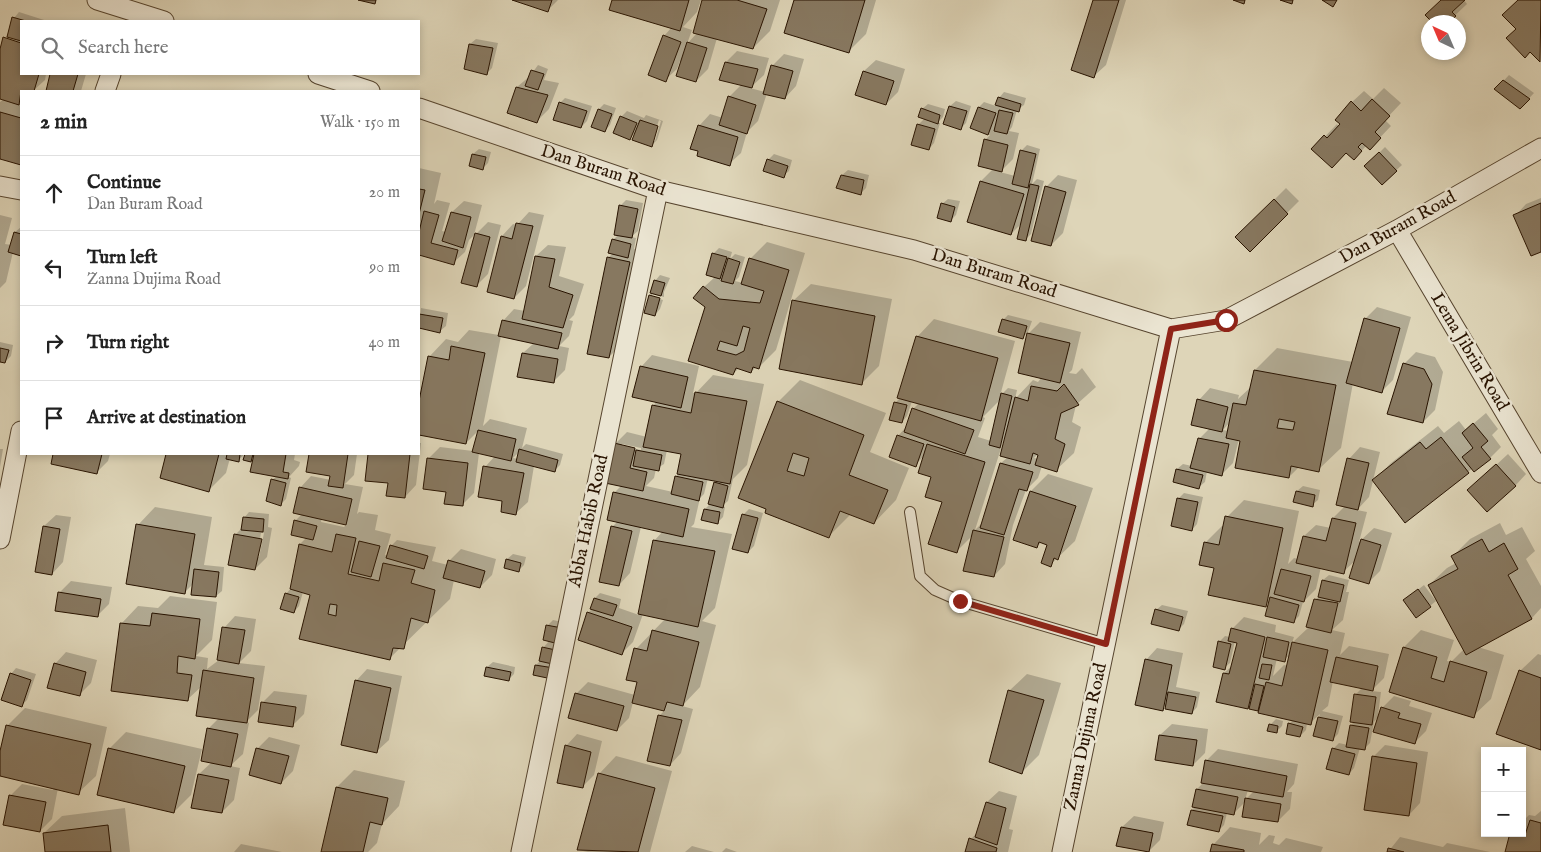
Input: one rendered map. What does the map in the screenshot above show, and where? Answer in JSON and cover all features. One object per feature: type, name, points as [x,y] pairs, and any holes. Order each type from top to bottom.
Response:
[{"type":"street","points":[[97,0],[131,16],[157,20]]},
{"type":"street","points":[[105,90],[111,75]]},
{"type":"street","points":[[321,75],[367,90]]},
{"type":"street","name":"Dan Buram Road","points":[[420,108],[658,190],[914,250],[1171,329],[1226,320],[1397,230],[1541,148]]},
{"type":"street","points":[[0,186],[20,190]]},
{"type":"street","name":"Abba Habib Road","points":[[521,852],[658,190]]},
{"type":"street","name":"Lema Jibrin Road","points":[[1397,230],[1541,473]]},
{"type":"street","name":"Zanna Dujima Road","points":[[1062,852],[1171,329]]},
{"type":"street","points":[[0,539],[20,436]]},
{"type":"lane","points":[[910,512],[920,576],[935,590],[960,601],[1106,644]]},
{"type":"building","points":[[358,0],[376,0],[375,4]]},
{"type":"building","points":[[512,0],[552,0],[548,12]]},
{"type":"building","points":[[612,0],[689,0],[680,31],[609,10]]},
{"type":"building","points":[[702,0],[737,0],[767,9],[753,49],[693,33]]},
{"type":"building","points":[[794,0],[865,0],[849,53],[784,33]]},
{"type":"building","points":[[1093,0],[1119,0],[1094,78],[1071,70]]},
{"type":"building","points":[[1233,0],[1245,0],[1244,4]]},
{"type":"building","points":[[1280,0],[1293,0],[1292,4]]},
{"type":"building","points":[[1322,0],[1337,0],[1333,7]]},
{"type":"building","points":[[1441,0],[1465,0],[1452,12],[1455,15],[1425,15]]},
{"type":"building","points":[[1518,0],[1541,0],[1540,62],[1530,52],[1525,58],[1506,38],[1516,29],[1502,15]]},
{"type":"building","points":[[12,17],[22,20],[20,20],[20,41],[7,37]]},
{"type":"building","points":[[663,35],[681,42],[666,82],[648,75]]},
{"type":"building","points":[[3,37],[20,43],[20,75],[39,75],[34,90],[20,90],[19,105],[0,99],[0,49]]},
{"type":"building","points":[[687,42],[707,48],[696,82],[676,76]]},
{"type":"building","points":[[469,44],[493,48],[487,75],[464,69]]},
{"type":"building","points":[[725,62],[758,69],[752,88],[719,80]]},
{"type":"building","points":[[771,65],[793,71],[785,99],[763,94]]},
{"type":"building","points":[[531,70],[544,74],[538,90],[525,86]]},
{"type":"building","points":[[863,71],[894,81],[886,105],[855,95]]},
{"type":"building","points":[[50,75],[78,75],[73,90],[46,90]]},
{"type":"building","points":[[1503,80],[1530,99],[1520,109],[1494,89]]},
{"type":"building","points":[[516,87],[548,95],[537,123],[507,113]]},
{"type":"building","points":[[728,96],[756,105],[747,134],[719,125]]},
{"type":"building","points":[[998,97],[1021,104],[1019,112],[995,105]]},
{"type":"building","points":[[1372,99],[1390,116],[1375,132],[1381,138],[1370,150],[1362,143],[1358,147],[1362,151],[1354,160],[1346,153],[1332,168],[1311,149],[1324,135],[1327,138],[1340,124],[1335,120],[1351,101],[1361,111]]},
{"type":"building","points":[[559,102],[587,111],[581,128],[553,120]]},
{"type":"building","points":[[949,106],[967,111],[961,130],[943,124]]},
{"type":"building","points":[[978,107],[996,113],[988,135],[970,128]]},
{"type":"building","points":[[921,108],[940,115],[938,124],[918,117]]},
{"type":"building","points":[[598,109],[612,114],[605,132],[591,127]]},
{"type":"building","points":[[999,110],[1013,113],[1007,134],[994,131]]},
{"type":"building","points":[[0,112],[20,118],[20,165],[0,159]]},
{"type":"building","points":[[620,116],[637,123],[630,140],[613,133]]},
{"type":"building","points":[[640,120],[658,126],[652,147],[632,140]]},
{"type":"building","points":[[917,124],[935,129],[929,150],[911,145]]},
{"type":"building","points":[[698,125],[738,137],[730,166],[697,156],[698,151],[690,149]]},
{"type":"building","points":[[984,139],[1008,145],[1002,172],[978,166]]},
{"type":"building","points":[[1020,150],[1036,154],[1028,188],[1012,184]]},
{"type":"building","points":[[1379,152],[1397,171],[1382,185],[1364,166]]},
{"type":"building","points":[[472,154],[486,157],[483,170],[469,166]]},
{"type":"building","points":[[767,159],[788,166],[784,178],[763,171]]},
{"type":"building","points":[[841,175],[864,180],[861,195],[836,188]]},
{"type":"building","points":[[980,181],[1024,194],[1011,235],[967,222]]},
{"type":"building","points":[[1030,184],[1039,186],[1026,241],[1017,239]]},
{"type":"building","points":[[1045,186],[1066,192],[1051,246],[1031,241]]},
{"type":"building","points":[[420,189],[425,190],[420,210]]},
{"type":"building","points":[[1274,199],[1288,214],[1250,252],[1235,237]]},
{"type":"building","points":[[941,203],[955,207],[951,222],[937,218]]},
{"type":"building","points":[[1541,203],[1541,252],[1531,256],[1513,215]]},
{"type":"building","points":[[619,205],[638,209],[632,238],[614,235]]},
{"type":"building","points":[[424,211],[439,215],[431,243],[458,250],[454,265],[420,255],[420,228]]},
{"type":"building","points":[[451,212],[471,217],[463,248],[442,241]]},
{"type":"building","points":[[516,223],[533,226],[514,299],[487,292],[501,236],[512,239]]},
{"type":"building","points":[[14,232],[20,234],[20,256],[8,252]]},
{"type":"building","points":[[475,233],[490,237],[477,287],[461,283]]},
{"type":"building","points":[[612,239],[631,244],[628,258],[608,253]]},
{"type":"building","points":[[712,253],[727,257],[720,279],[706,275]]},
{"type":"building","points":[[535,256],[555,259],[549,287],[573,295],[563,328],[522,319]]},
{"type":"building","points":[[607,257],[630,262],[609,358],[587,354]]},
{"type":"building","points":[[728,258],[740,262],[733,284],[721,281]]},
{"type":"building","points":[[749,258],[789,270],[759,369],[753,367],[751,373],[736,368],[733,375],[688,361],[705,307],[693,298],[703,286],[719,299],[760,303],[764,291],[741,284]],"holes":[[[743,326],[750,328],[744,351],[736,355],[717,350],[720,341],[737,346]]]},
{"type":"building","points":[[654,280],[665,283],[661,296],[650,293]]},
{"type":"building","points":[[649,295],[660,298],[655,316],[644,313]]},
{"type":"building","points":[[792,300],[875,316],[862,385],[779,369]]},
{"type":"building","points":[[420,314],[443,318],[440,333],[420,328]]},
{"type":"building","points":[[1364,318],[1400,328],[1382,393],[1346,383]]},
{"type":"building","points":[[1002,319],[1027,326],[1023,339],[998,332]]},
{"type":"building","points":[[502,320],[562,333],[558,349],[498,336]]},
{"type":"building","points":[[1027,333],[1070,343],[1060,383],[1018,373]]},
{"type":"building","points":[[916,336],[998,358],[981,421],[897,398]]},
{"type":"building","points":[[451,346],[485,353],[466,444],[420,435],[420,396],[428,356],[449,360]]},
{"type":"building","points":[[0,348],[9,350],[5,363],[0,362]]},
{"type":"building","points":[[522,353],[558,359],[554,383],[517,377]]},
{"type":"building","points":[[1403,363],[1424,369],[1432,384],[1423,423],[1387,414]]},
{"type":"building","points":[[640,366],[688,377],[681,408],[632,397]]},
{"type":"building","points":[[1254,370],[1336,385],[1319,472],[1291,466],[1289,478],[1235,468],[1240,441],[1226,438],[1233,403],[1246,405]],"holes":[[[1279,419],[1295,422],[1293,430],[1277,428]]]},
{"type":"building","points":[[1064,384],[1079,405],[1061,413],[1055,439],[1065,444],[1057,472],[1035,465],[1038,455],[1033,453],[1030,464],[1000,456],[1015,397],[1028,401],[1031,386],[1057,391]]},
{"type":"building","points":[[695,392],[747,401],[730,484],[677,474],[681,454],[643,447],[652,405],[691,413]]},
{"type":"building","points":[[1001,393],[1012,396],[1000,448],[989,445]]},
{"type":"building","points":[[1197,399],[1228,407],[1222,432],[1191,425]]},
{"type":"building","points":[[777,401],[864,435],[849,475],[888,490],[874,524],[840,511],[829,538],[765,513],[766,509],[738,498]],"holes":[[[793,453],[809,458],[804,476],[787,471]]]},
{"type":"building","points":[[894,402],[907,405],[902,423],[889,420]]},
{"type":"building","points":[[912,408],[974,430],[965,454],[904,432]]},
{"type":"building","points":[[1473,423],[1488,441],[1481,447],[1491,459],[1474,472],[1462,457],[1473,448],[1462,433]]},
{"type":"building","points":[[478,430],[516,439],[511,461],[472,452]]},
{"type":"building","points":[[897,435],[924,444],[916,467],[889,457]]},
{"type":"building","points":[[1441,437],[1469,473],[1405,523],[1372,480],[1420,442],[1426,449]]},
{"type":"building","points":[[1198,438],[1229,444],[1222,476],[1190,468]]},
{"type":"building","points":[[614,443],[635,448],[630,468],[647,472],[643,491],[605,483]]},
{"type":"building","points":[[927,444],[985,462],[957,553],[928,544],[942,502],[925,497],[931,477],[918,473]]},
{"type":"building","points":[[519,449],[558,460],[555,472],[516,462]]},
{"type":"building","points":[[636,450],[662,455],[659,471],[633,466]]},
{"type":"building","points":[[53,455],[102,455],[97,474],[51,464]]},
{"type":"building","points":[[166,455],[219,455],[209,492],[160,478]]},
{"type":"building","points":[[227,455],[240,455],[239,462],[226,459]]},
{"type":"building","points":[[245,455],[253,455],[251,462],[243,460]]},
{"type":"building","points":[[254,455],[286,455],[283,472],[289,473],[288,479],[250,472]]},
{"type":"building","points":[[309,455],[348,455],[343,488],[328,486],[330,476],[306,472]]},
{"type":"building","points":[[368,455],[410,455],[405,498],[386,496],[388,483],[365,481]]},
{"type":"building","points":[[427,458],[468,463],[463,506],[444,504],[446,492],[423,489]]},
{"type":"building","points":[[1347,458],[1369,463],[1358,510],[1336,505]]},
{"type":"building","points":[[1000,463],[1033,472],[1027,491],[1019,489],[1004,535],[980,528]]},
{"type":"building","points":[[1496,464],[1516,486],[1487,512],[1467,490]]},
{"type":"building","points":[[483,466],[524,473],[516,515],[501,512],[502,501],[478,497]]},
{"type":"building","points":[[1176,469],[1203,475],[1199,489],[1173,482]]},
{"type":"building","points":[[675,476],[703,482],[699,501],[671,494]]},
{"type":"building","points":[[271,479],[286,483],[281,506],[266,501]]},
{"type":"building","points":[[714,482],[728,486],[723,508],[708,504]]},
{"type":"building","points":[[299,487],[352,499],[346,525],[293,513]]},
{"type":"building","points":[[1030,491],[1076,506],[1058,560],[1054,558],[1051,567],[1041,563],[1047,545],[1039,542],[1037,548],[1013,540]]},
{"type":"building","points":[[1296,491],[1315,495],[1313,507],[1293,502]]},
{"type":"building","points":[[613,492],[689,509],[683,537],[607,520]]},
{"type":"building","points":[[1177,498],[1198,502],[1192,531],[1171,526]]},
{"type":"building","points":[[704,509],[720,512],[718,524],[701,520]]},
{"type":"building","points":[[742,514],[758,518],[748,553],[732,549]]},
{"type":"building","points":[[1225,516],[1283,528],[1266,607],[1208,595],[1214,568],[1199,565],[1204,542],[1219,545]]},
{"type":"building","points":[[243,517],[264,519],[263,532],[241,530]]},
{"type":"building","points":[[1332,518],[1356,523],[1344,574],[1296,563],[1303,536],[1326,541]]},
{"type":"building","points":[[294,520],[317,526],[313,540],[291,535]]},
{"type":"building","points":[[136,524],[195,534],[185,594],[126,584]]},
{"type":"building","points":[[43,526],[60,529],[52,575],[35,572]]},
{"type":"building","points":[[611,526],[632,531],[619,586],[599,582]]},
{"type":"building","points":[[973,530],[1004,537],[994,577],[963,571]]},
{"type":"building","points":[[234,534],[262,539],[255,570],[228,565]]},
{"type":"building","points":[[336,534],[356,538],[348,574],[379,581],[383,563],[415,570],[411,583],[435,590],[428,623],[411,618],[404,649],[393,648],[390,660],[299,639],[310,595],[290,589],[299,544],[332,552]],"holes":[[[330,604],[337,605],[336,616],[328,614]]]},
{"type":"building","points":[[1361,539],[1381,545],[1369,584],[1349,578]]},
{"type":"building","points":[[1482,539],[1489,552],[1504,543],[1518,569],[1508,575],[1532,619],[1466,655],[1428,585],[1458,569],[1451,556]]},
{"type":"building","points":[[653,540],[715,551],[698,627],[638,614]]},
{"type":"building","points":[[359,541],[380,546],[371,577],[351,572]]},
{"type":"building","points":[[390,545],[428,556],[424,569],[386,558]]},
{"type":"building","points":[[506,559],[521,563],[519,572],[504,568]]},
{"type":"building","points":[[448,560],[485,571],[480,588],[443,578]]},
{"type":"building","points":[[194,569],[219,572],[216,597],[191,595]]},
{"type":"building","points":[[1281,569],[1311,576],[1304,602],[1274,594]]},
{"type":"building","points":[[1322,580],[1344,585],[1340,602],[1318,597]]},
{"type":"building","points":[[1418,589],[1431,607],[1416,618],[1403,600]]},
{"type":"building","points":[[58,592],[101,599],[98,617],[55,611]]},
{"type":"building","points":[[285,593],[299,597],[294,613],[280,609]]},
{"type":"building","points":[[1270,597],[1299,605],[1294,623],[1265,616]]},
{"type":"building","points":[[594,598],[617,605],[613,616],[590,609]]},
{"type":"building","points":[[1314,599],[1338,603],[1331,633],[1306,627]]},
{"type":"building","points":[[1155,609],[1183,617],[1179,631],[1151,624]]},
{"type":"building","points":[[587,612],[632,627],[622,655],[578,640]]},
{"type":"building","points":[[152,613],[200,619],[195,659],[178,656],[177,673],[192,675],[188,701],[111,691],[120,623],[150,626]]},
{"type":"building","points":[[546,625],[562,628],[559,644],[543,640]]},
{"type":"building","points":[[222,627],[245,630],[239,664],[217,660]]},
{"type":"building","points":[[1231,628],[1265,637],[1248,709],[1216,702],[1223,673],[1229,674],[1237,643],[1228,641]]},
{"type":"building","points":[[652,630],[699,642],[683,706],[667,702],[664,711],[632,703],[637,682],[626,680],[634,648],[647,651]]},
{"type":"building","points":[[1267,637],[1289,642],[1285,662],[1263,657]]},
{"type":"building","points":[[1218,641],[1231,644],[1225,670],[1213,667]]},
{"type":"building","points":[[1292,642],[1328,650],[1311,725],[1258,713],[1266,682],[1282,686]]},
{"type":"building","points":[[542,647],[560,651],[557,665],[539,661]]},
{"type":"building","points":[[1403,647],[1437,657],[1431,678],[1444,682],[1450,661],[1487,672],[1474,718],[1389,692]]},
{"type":"building","points":[[1336,657],[1378,666],[1373,691],[1330,682]]},
{"type":"building","points":[[1145,659],[1172,665],[1163,711],[1135,705]]},
{"type":"building","points":[[54,663],[86,672],[80,696],[47,688]]},
{"type":"building","points":[[1262,664],[1272,665],[1269,680],[1259,678]]},
{"type":"building","points":[[535,665],[554,668],[552,679],[533,675]]},
{"type":"building","points":[[486,667],[511,672],[509,681],[484,676]]},
{"type":"building","points":[[203,670],[254,678],[247,723],[196,716]]},
{"type":"building","points":[[1519,670],[1541,678],[1541,750],[1496,734]]},
{"type":"building","points":[[10,673],[31,680],[22,707],[1,700]]},
{"type":"building","points":[[355,680],[391,688],[377,753],[341,745]]},
{"type":"building","points":[[1255,684],[1264,686],[1258,711],[1249,709]]},
{"type":"building","points":[[1008,690],[1044,700],[1022,774],[989,762]]},
{"type":"building","points":[[1168,692],[1196,697],[1192,714],[1165,709]]},
{"type":"building","points":[[575,693],[624,706],[617,731],[568,718]]},
{"type":"building","points":[[1354,694],[1376,697],[1372,725],[1350,722]]},
{"type":"building","points":[[261,702],[296,707],[293,727],[258,722]]},
{"type":"building","points":[[1381,707],[1400,713],[1398,718],[1421,724],[1415,744],[1373,732]]},
{"type":"building","points":[[658,715],[682,720],[670,766],[647,761]]},
{"type":"building","points":[[1318,717],[1338,721],[1333,741],[1313,736]]},
{"type":"building","points":[[1288,723],[1303,727],[1300,737],[1286,734]]},
{"type":"building","points":[[1269,724],[1278,726],[1277,733],[1267,731]]},
{"type":"building","points":[[6,725],[91,744],[79,795],[0,776],[0,751]]},
{"type":"building","points":[[1350,725],[1369,728],[1365,750],[1346,747]]},
{"type":"building","points":[[207,728],[238,734],[231,767],[201,761]]},
{"type":"building","points":[[1159,735],[1197,740],[1193,766],[1155,760]]},
{"type":"building","points":[[565,745],[591,752],[583,788],[557,783]]},
{"type":"building","points":[[108,748],[185,766],[174,813],[97,795]]},
{"type":"building","points":[[256,748],[289,756],[281,784],[249,775]]},
{"type":"building","points":[[1332,748],[1355,754],[1349,775],[1326,769]]},
{"type":"building","points":[[1372,756],[1417,763],[1409,816],[1364,810]]},
{"type":"building","points":[[1205,760],[1287,776],[1283,797],[1201,783]]},
{"type":"building","points":[[598,773],[655,788],[638,852],[577,850]]},
{"type":"building","points":[[198,774],[229,780],[222,813],[191,808]]},
{"type":"building","points":[[336,787],[388,798],[382,825],[370,822],[363,852],[321,852]]},
{"type":"building","points":[[1196,789],[1238,797],[1234,815],[1192,807]]},
{"type":"building","points":[[9,795],[46,802],[40,832],[3,825]]},
{"type":"building","points":[[1245,798],[1281,804],[1278,822],[1242,817]]},
{"type":"building","points":[[986,802],[1006,808],[997,845],[975,837]]},
{"type":"building","points":[[1191,810],[1223,816],[1219,832],[1187,825]]},
{"type":"building","points":[[1530,820],[1541,823],[1541,852],[1505,852],[1509,837],[1526,837]]},
{"type":"building","points":[[108,825],[111,852],[45,852],[43,833]]},
{"type":"building","points":[[1121,827],[1153,833],[1149,852],[1116,846]]},
{"type":"building","points":[[969,838],[997,848],[996,852],[965,852]]},
{"type":"building","points":[[1212,844],[1244,850],[1244,852],[1210,852]]},
{"type":"building","points":[[1388,848],[1404,852],[1387,852]]},
{"type":"route","points":[[960,601],[1106,644],[1171,329],[1226,320]]}]
